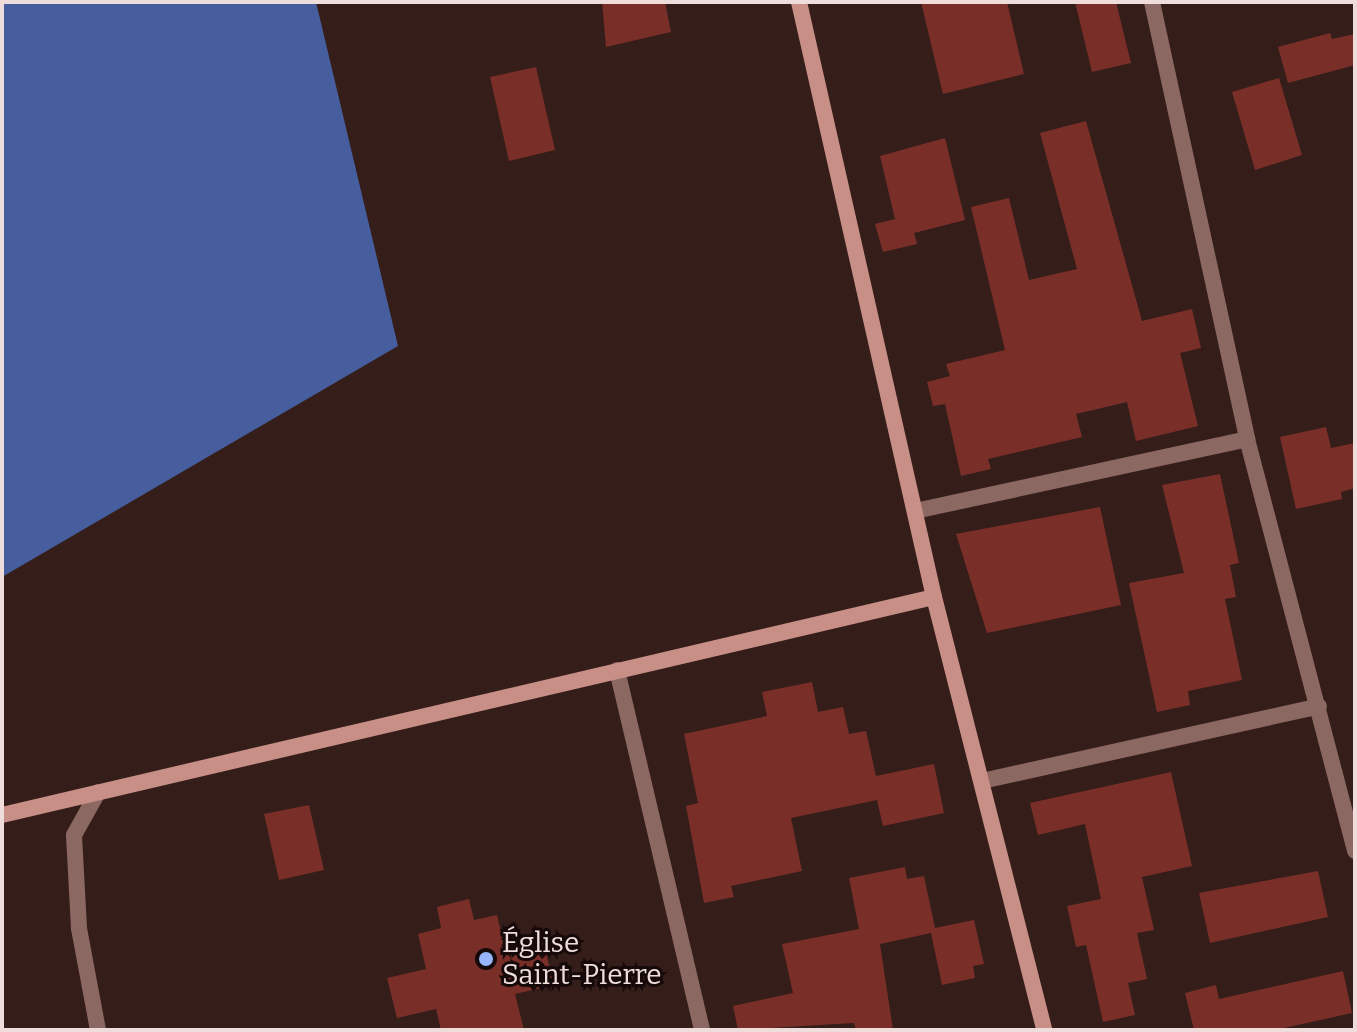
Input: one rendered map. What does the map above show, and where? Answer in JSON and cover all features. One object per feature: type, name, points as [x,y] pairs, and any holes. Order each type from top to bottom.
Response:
[{"type":"street","points":[[799,2],[934,597],[1044,1030]]},
{"type":"street","points":[[1152,2],[1247,439],[1355,851]]},
{"type":"street","points":[[915,511],[1247,439]]},
{"type":"street","points":[[2,815],[934,597]]},
{"type":"street","points":[[617,670],[702,1030]]},
{"type":"street","points":[[982,781],[1319,706]]},
{"type":"street","points":[[98,792],[74,835],[79,928],[98,1030]]},
{"type":"water","points":[[2,2],[316,2],[398,346],[2,577]]},
{"type":"building","points":[[602,2],[665,2],[671,32],[606,47]]},
{"type":"building","points":[[921,2],[1007,2],[1024,74],[943,94]]},
{"type":"building","points":[[1075,2],[1116,2],[1131,63],[1092,72]]},
{"type":"building","points":[[1330,33],[1332,39],[1355,34],[1355,65],[1288,83],[1278,47]]},
{"type":"building","points":[[536,67],[555,150],[509,161],[490,77]]},
{"type":"building","points":[[1279,78],[1302,155],[1255,170],[1232,92]]},
{"type":"building","points":[[1086,121],[1142,321],[1192,309],[1201,348],[1180,353],[1198,426],[1136,441],[1127,402],[1076,414],[1082,437],[988,459],[991,469],[961,476],[945,404],[933,406],[927,382],[950,376],[946,364],[1005,350],[971,207],[1009,198],[1029,280],[1077,269],[1040,133]]},
{"type":"building","points":[[945,138],[965,220],[914,233],[917,244],[883,252],[875,224],[895,219],[880,156]]},
{"type":"building","points":[[1326,427],[1331,448],[1355,443],[1355,488],[1341,492],[1342,499],[1296,509],[1280,437]]},
{"type":"building","points":[[1220,474],[1239,563],[1230,565],[1236,597],[1225,599],[1242,680],[1188,691],[1190,705],[1157,712],[1129,583],[1184,573],[1162,485]]},
{"type":"building","points":[[1100,507],[1121,605],[987,633],[956,534]]},
{"type":"building","points":[[812,682],[818,712],[843,707],[849,734],[866,731],[876,776],[934,764],[944,813],[883,826],[877,800],[791,818],[802,871],[731,886],[734,897],[704,903],[686,806],[698,803],[684,734],[767,716],[762,692]]},
{"type":"building","points":[[1171,772],[1192,866],[1142,877],[1154,930],[1137,933],[1147,979],[1128,983],[1135,1015],[1103,1022],[1086,945],[1076,947],[1067,906],[1101,899],[1085,824],[1038,835],[1030,803]]},
{"type":"building","points":[[309,805],[324,870],[279,880],[264,814]]},
{"type":"building","points":[[905,867],[907,879],[924,876],[935,928],[974,920],[984,964],[973,966],[975,978],[942,985],[931,933],[880,944],[893,1030],[856,1030],[854,1023],[738,1030],[733,1006],[793,993],[782,944],[859,929],[849,878]]},
{"type":"building","points":[[1318,871],[1328,917],[1210,943],[1199,893]]},
{"type":"building","name":"Église Saint-Pierre","points":[[469,899],[474,920],[497,915],[505,949],[543,941],[554,985],[515,994],[524,1030],[441,1030],[436,1009],[397,1018],[387,978],[426,969],[418,934],[441,928],[437,907]]},
{"type":"building","points":[[1343,971],[1352,1013],[1275,1030],[1194,1030],[1185,993],[1216,985],[1219,999]]},
{"type":"place","name":"Église Saint-Pierre","points":[[486,959]]}]
